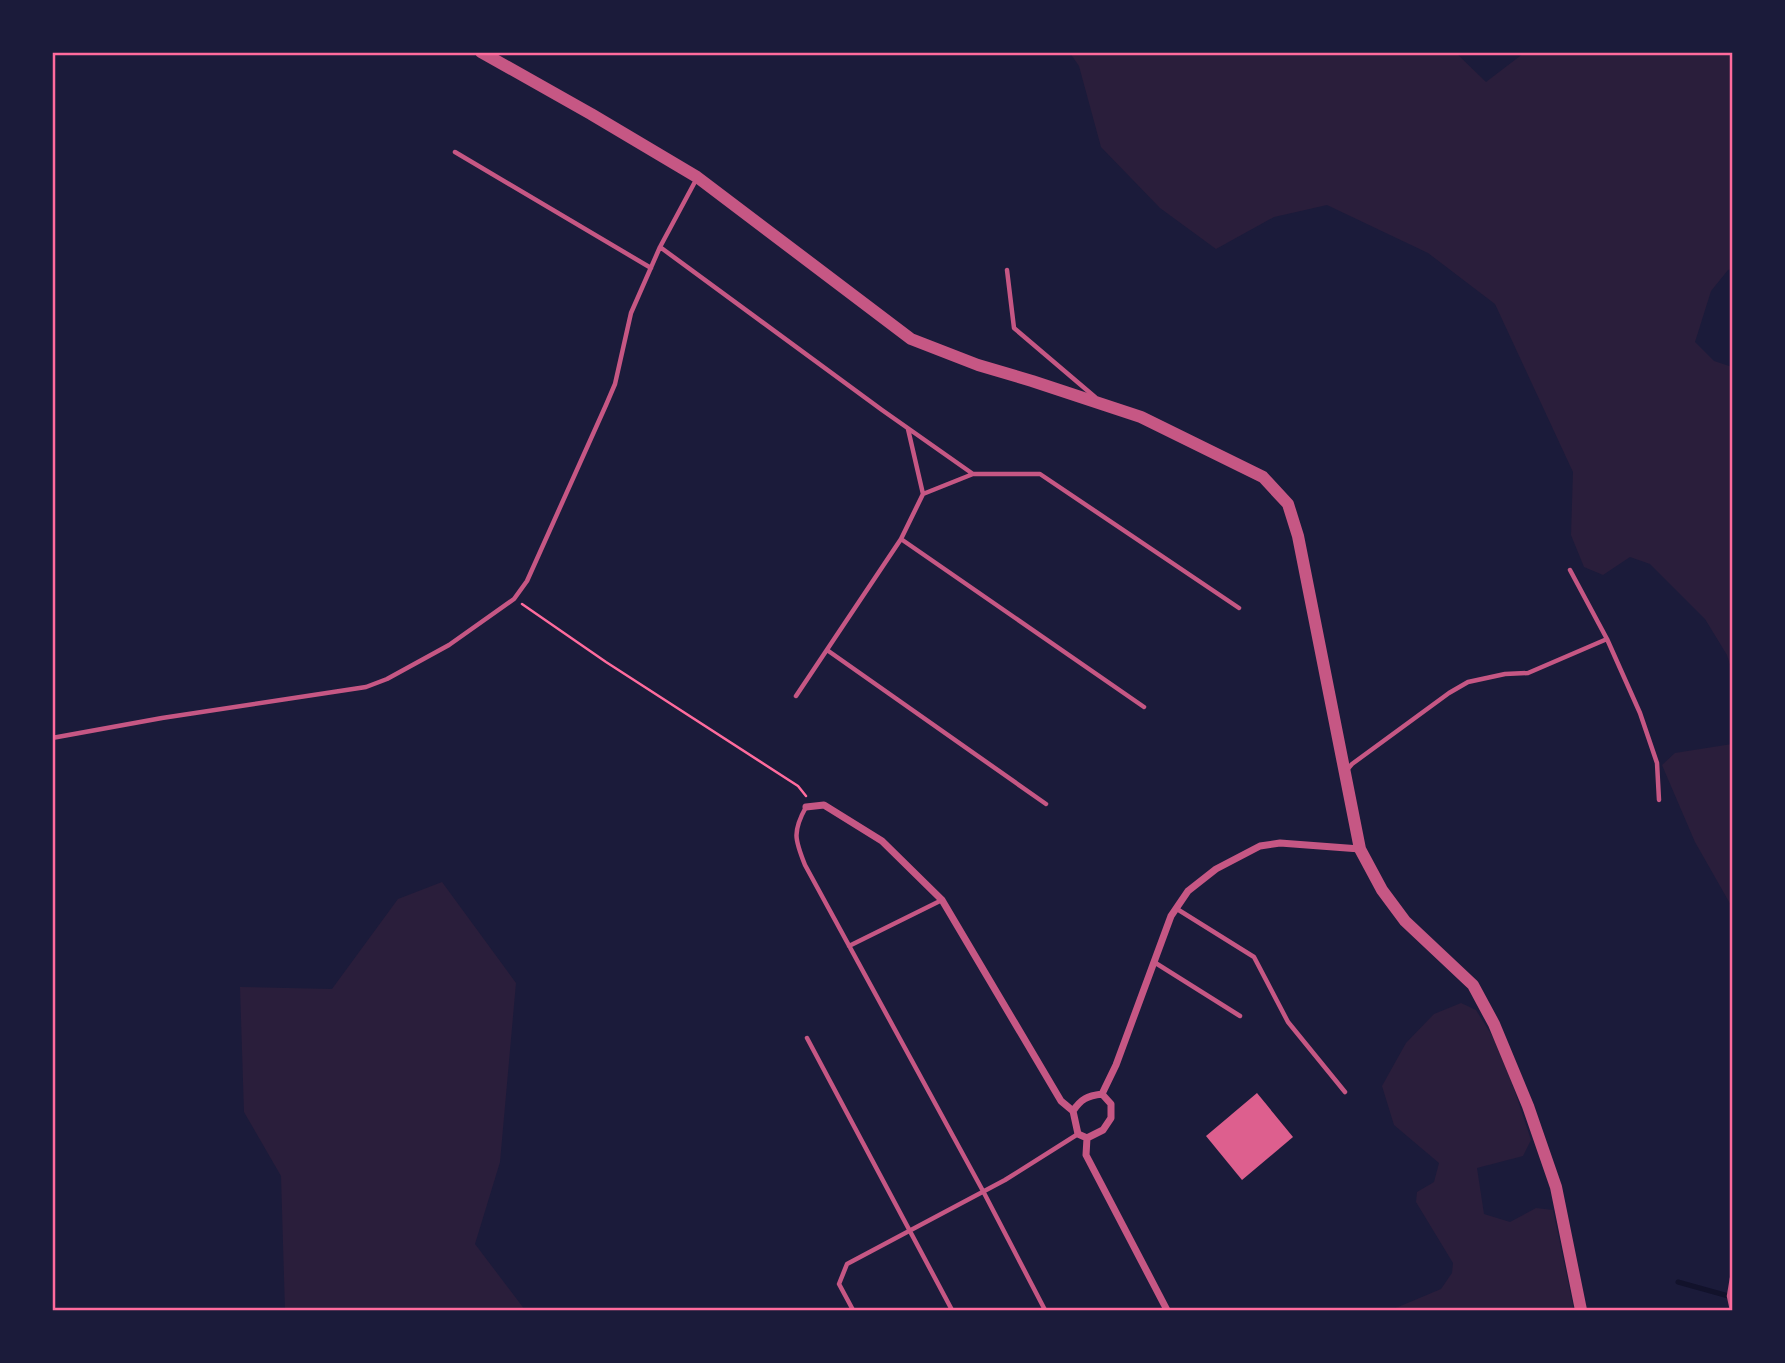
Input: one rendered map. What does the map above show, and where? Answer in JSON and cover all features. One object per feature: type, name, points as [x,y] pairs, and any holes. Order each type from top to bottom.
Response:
[{"type":"street","points":[[481,52],[697,177],[911,339],[978,365],[1141,417],[1264,477],[1288,505],[1298,536],[1360,849],[1382,890],[1405,921],[1473,985],[1494,1024],[1528,1105],[1556,1187],[1581,1311]]},
{"type":"street","points":[[806,807],[824,805],[882,841],[942,900],[1061,1101],[1073,1111],[1078,1134],[1087,1138]]},
{"type":"street","points":[[1102,1094],[1116,1065],[1171,916],[1188,891],[1216,869],[1260,846],[1280,843],[1360,849]]},
{"type":"street","points":[[1073,1111],[1080,1100],[1102,1094]]},
{"type":"street","points":[[1087,1138],[1103,1130],[1111,1118],[1111,1104],[1102,1094]]},
{"type":"street","points":[[1087,1138],[1086,1155],[1167,1311]]},
{"type":"lane","points":[[455,152],[650,268]]},
{"type":"lane","points":[[52,738],[162,718],[366,687],[387,679],[449,645],[514,598],[527,581],[615,384],[631,313],[660,247],[697,177]]},
{"type":"lane","points":[[660,247],[973,474]]},
{"type":"lane","points":[[1007,270],[1014,328],[1103,405]]},
{"type":"lane","points":[[796,696],[901,540],[923,494],[907,428]]},
{"type":"lane","points":[[923,494],[973,474],[1040,474],[1239,608]]},
{"type":"lane","points":[[901,540],[1143,707]]},
{"type":"lane","points":[[1570,570],[1607,639],[1640,713],[1657,763],[1658,800]]},
{"type":"lane","points":[[1346,771],[1448,693],[1468,682],[1505,674],[1528,673],[1607,639]]},
{"type":"lane","points":[[827,650],[1046,804]]},
{"type":"lane","points":[[806,807],[797,822],[796,843],[805,865],[983,1191],[1045,1311]]},
{"type":"lane","points":[[849,946],[942,900]]},
{"type":"lane","points":[[1176,909],[1254,957],[1288,1022],[1345,1092]]},
{"type":"lane","points":[[1154,962],[1240,1016]]},
{"type":"lane","points":[[807,1038],[952,1311]]},
{"type":"lane","points":[[853,1311],[839,1284],[847,1264],[1005,1180],[1078,1134]]},
{"type":"lane","points":[[1732,1278],[1729,1296],[1732,1311]]},
{"type":"path","points":[[514,598],[606,662],[798,786],[815,806]]},
{"type":"shaded area","points":[[1070,53],[1456,53],[1486,82],[1524,53],[1732,53],[1732,269],[1728,270],[1711,291],[1695,342],[1714,361],[1732,367],[1732,671],[1727,655],[1705,619],[1650,564],[1630,557],[1603,575],[1584,567],[1571,535],[1573,472],[1495,304],[1428,253],[1327,205],[1274,217],[1216,249],[1160,208],[1101,147],[1079,66]]},
{"type":"shaded area","points":[[1732,744],[1732,907],[1695,842],[1662,765],[1675,753]]},
{"type":"shaded area","points":[[442,882],[516,983],[500,1162],[475,1244],[525,1310],[285,1310],[281,1176],[244,1112],[240,987],[332,989],[398,899]]},
{"type":"shaded area","points":[[1461,1003],[1476,1010],[1501,1050],[1531,1140],[1523,1156],[1477,1168],[1484,1214],[1510,1222],[1536,1208],[1553,1210],[1574,1310],[1391,1310],[1441,1289],[1452,1273],[1453,1263],[1416,1202],[1417,1192],[1434,1182],[1439,1163],[1394,1125],[1382,1086],[1406,1043],[1434,1014]]},
{"type":"building","points":[[1257,1093],[1293,1137],[1242,1180],[1206,1136]]},
{"type":"waterway","points":[[1678,1282],[1732,1297]]}]
